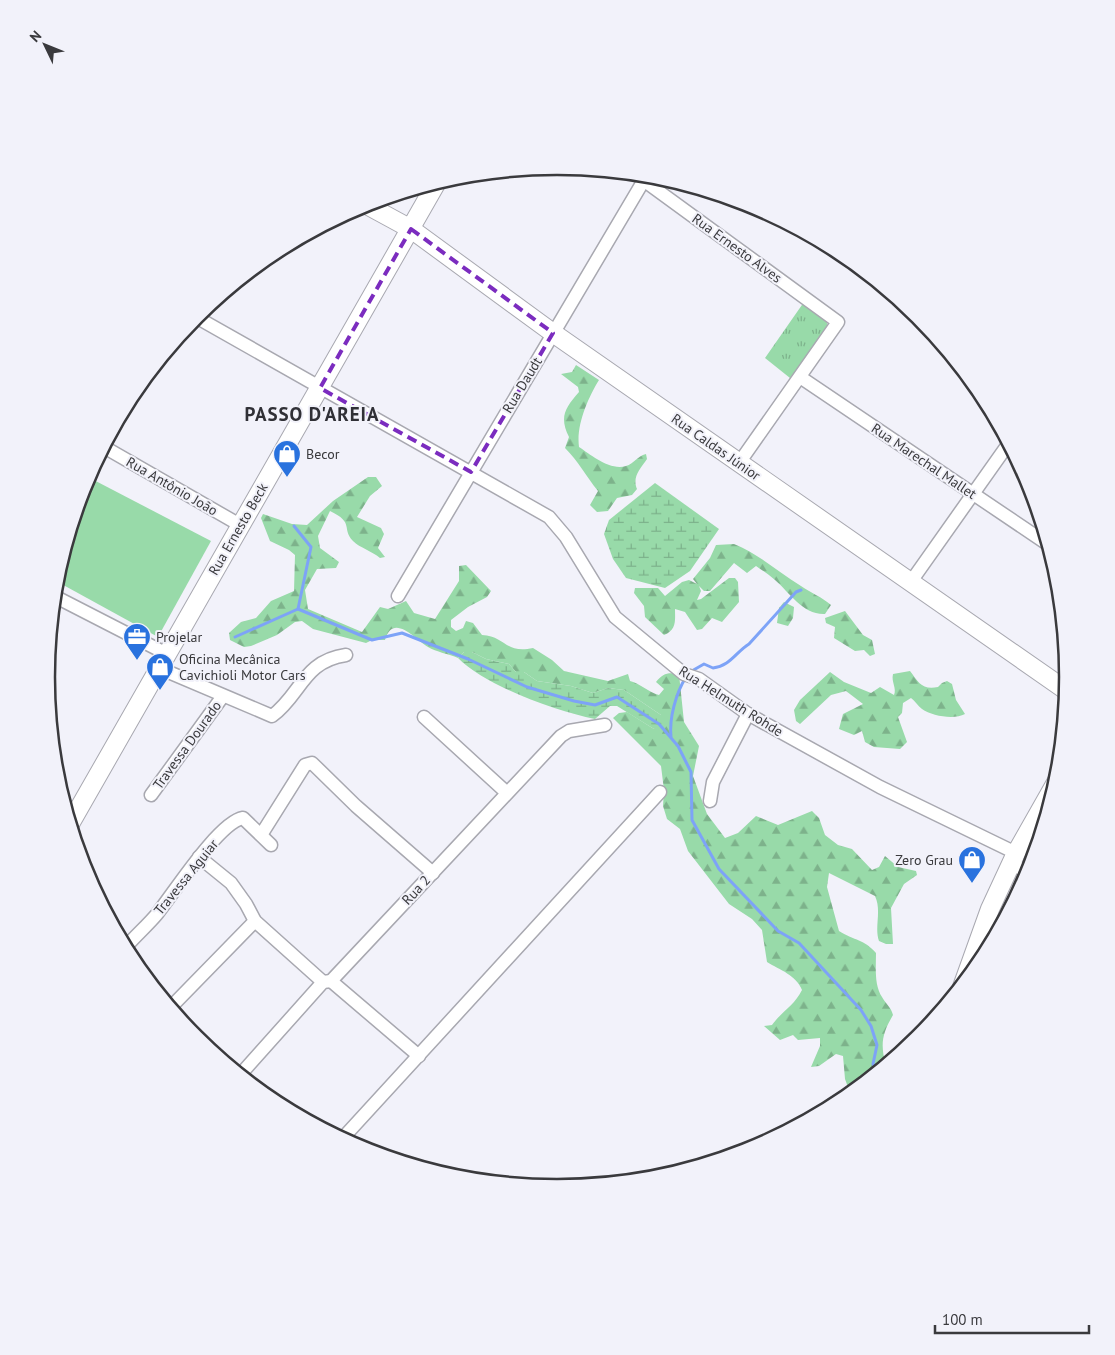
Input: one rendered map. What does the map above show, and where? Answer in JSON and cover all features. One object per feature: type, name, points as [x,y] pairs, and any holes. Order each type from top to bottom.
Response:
[{"type":"street","name":"Rua Daudt","points":[[398,596],[553,333],[639,182]]},
{"type":"street","name":"Rua Ernesto Alves","points":[[653,185],[838,322],[800,377]]},
{"type":"street","name":"Rua Ernesto Beck","points":[[73,812],[163,661],[432,191]]},
{"type":"street","name":"Rua Caldas Júnior","points":[[375,209],[411,229],[553,333],[1060,685]]},
{"type":"street","name":"Rua Helmuth Rohde","points":[[204,320],[549,517],[566,537],[615,617],[689,676],[748,714],[1013,858],[1023,867]]},
{"type":"street","points":[[739,463],[800,377]]},
{"type":"street","name":"Rua Marechal Mallet","points":[[800,377],[1041,539]]},
{"type":"street","points":[[910,583],[1005,449]]},
{"type":"street","name":"Rua Antônio João","points":[[110,450],[240,525]]},
{"type":"street","points":[[61,600],[223,696],[272,716],[286,702],[302,679],[316,666],[330,658],[346,655]]},
{"type":"street","name":"Travessa Dourado","points":[[152,795],[223,696]]},
{"type":"street","points":[[710,800],[713,782],[748,714]]},
{"type":"street","points":[[424,717],[507,793]]},
{"type":"street","name":"Rua 2","points":[[245,1070],[561,736],[569,731],[605,725]]},
{"type":"street","points":[[261,835],[306,765],[312,763],[356,806],[433,872]]},
{"type":"street","points":[[348,1134],[660,792]]},
{"type":"street","points":[[975,957],[1013,858],[1040,816]]},
{"type":"street","name":"Travessa Aguiar","points":[[131,943],[156,914],[198,857],[239,818],[243,818],[271,845]]},
{"type":"street","points":[[198,857],[231,883],[255,921],[418,1056]]},
{"type":"street","points":[[175,1003],[255,921]]},
{"type":"highlighted area","points":[[411,229],[553,333],[471,472],[320,388]]},
{"type":"green space","points":[[804,302],[825,318],[828,327],[827,333],[790,378],[765,358]]},
{"type":"green space","points":[[576,365],[599,380],[581,421],[579,447],[607,464],[620,467],[629,465],[640,456],[646,454],[647,459],[636,477],[637,489],[632,495],[617,498],[608,511],[597,512],[590,505],[598,491],[565,448],[569,437],[564,424],[565,413],[579,392],[578,387],[561,374],[572,372]]},
{"type":"green space","points":[[368,477],[376,477],[382,486],[370,496],[357,517],[381,528],[384,534],[378,548],[385,557],[380,558],[353,541],[348,533],[345,522],[338,515],[330,511],[318,536],[320,548],[339,562],[336,568],[317,569],[305,590],[308,609],[362,632],[380,607],[388,609],[406,601],[414,613],[435,619],[459,581],[459,566],[466,565],[491,591],[487,597],[468,607],[451,620],[451,627],[456,631],[463,628],[466,621],[473,623],[482,635],[496,638],[516,649],[533,648],[552,660],[564,671],[608,681],[628,674],[630,681],[659,695],[664,689],[656,682],[663,675],[679,674],[684,722],[699,746],[693,776],[707,814],[725,838],[738,833],[756,816],[778,825],[812,811],[819,818],[825,835],[838,845],[852,849],[872,870],[879,867],[885,856],[898,867],[916,871],[917,875],[904,884],[891,908],[893,944],[879,941],[877,930],[878,907],[875,896],[829,873],[827,887],[839,931],[872,948],[876,953],[876,976],[879,992],[893,1015],[883,1039],[885,1059],[848,1087],[845,1079],[843,1056],[836,1054],[819,1066],[811,1067],[820,1046],[820,1038],[798,1040],[793,1035],[780,1040],[764,1026],[772,1025],[802,990],[796,980],[767,962],[762,930],[752,919],[729,904],[688,851],[680,829],[667,819],[663,806],[664,790],[661,766],[613,718],[619,713],[627,712],[654,729],[661,715],[624,690],[608,688],[593,693],[571,686],[537,681],[524,672],[516,672],[509,664],[486,659],[472,652],[464,652],[458,658],[435,650],[399,628],[393,628],[385,640],[372,640],[366,643],[313,629],[302,621],[295,622],[277,635],[251,646],[244,647],[230,640],[229,633],[241,622],[256,618],[271,601],[294,591],[295,555],[270,541],[261,518],[263,514],[292,524],[307,525],[333,501]]},
{"type":"green space","points":[[95,481],[211,541],[158,637],[64,585],[72,547]]},
{"type":"green space","points":[[655,483],[719,529],[690,571],[665,588],[626,578],[613,559],[604,534],[609,520]]},
{"type":"green space","points":[[734,544],[760,558],[828,602],[831,605],[825,614],[810,611],[803,607],[775,580],[756,566],[747,573],[734,563],[710,591],[704,591],[699,586],[701,591],[697,600],[729,578],[735,578],[738,582],[739,602],[722,622],[712,618],[702,629],[697,630],[685,612],[675,609],[673,627],[664,635],[645,617],[644,606],[634,593],[635,588],[658,588],[665,596],[682,582],[689,580],[697,584],[693,579],[710,558],[716,545]]},
{"type":"green space","points":[[784,602],[794,607],[793,618],[788,626],[777,623],[779,608]]},
{"type":"green space","points":[[845,611],[863,635],[872,640],[875,654],[870,656],[864,650],[855,651],[834,638],[835,627],[826,623],[825,618]]},
{"type":"green space","points":[[464,652],[472,652],[486,659],[509,664],[516,672],[524,672],[537,681],[571,686],[593,693],[608,688],[624,690],[661,715],[665,721],[660,727],[654,729],[617,706],[610,706],[595,719],[541,704],[503,687],[470,668],[458,658]]},
{"type":"green space","points":[[910,671],[921,685],[924,686],[938,687],[947,681],[952,684],[956,700],[965,714],[949,717],[931,714],[922,709],[911,698],[903,703],[902,713],[898,717],[907,742],[900,749],[874,747],[865,742],[862,731],[854,735],[839,729],[843,714],[863,704],[846,691],[831,695],[800,724],[796,721],[794,710],[800,700],[830,672],[844,682],[871,693],[880,687],[894,695],[893,674]]},
{"type":"waterway","points":[[294,526],[311,547],[298,609]]},
{"type":"waterway","points":[[690,672],[704,664],[713,668],[724,665],[749,644],[796,592],[801,590]]},
{"type":"waterway","points":[[235,637],[298,609],[372,640],[402,633],[468,659],[527,687],[574,701],[595,705],[617,697],[659,724],[678,746],[691,772],[692,820],[719,869],[778,931],[799,943],[861,1010],[871,1026],[877,1045],[873,1064],[874,1067]]},
{"type":"waterway","points":[[671,737],[674,706],[686,677]]},
{"type":"place","name":"Becor","points":[[287,478]]},
{"type":"place","name":"Projelar","points":[[137,661]]},
{"type":"place","name":"Oficina Mecânica Cavichioli Motor Cars","points":[[160,691]]},
{"type":"place","name":"Zero Grau","points":[[972,884]]},
{"type":"district","name":"PASSO D'AREIA","points":[[312,414]]}]
